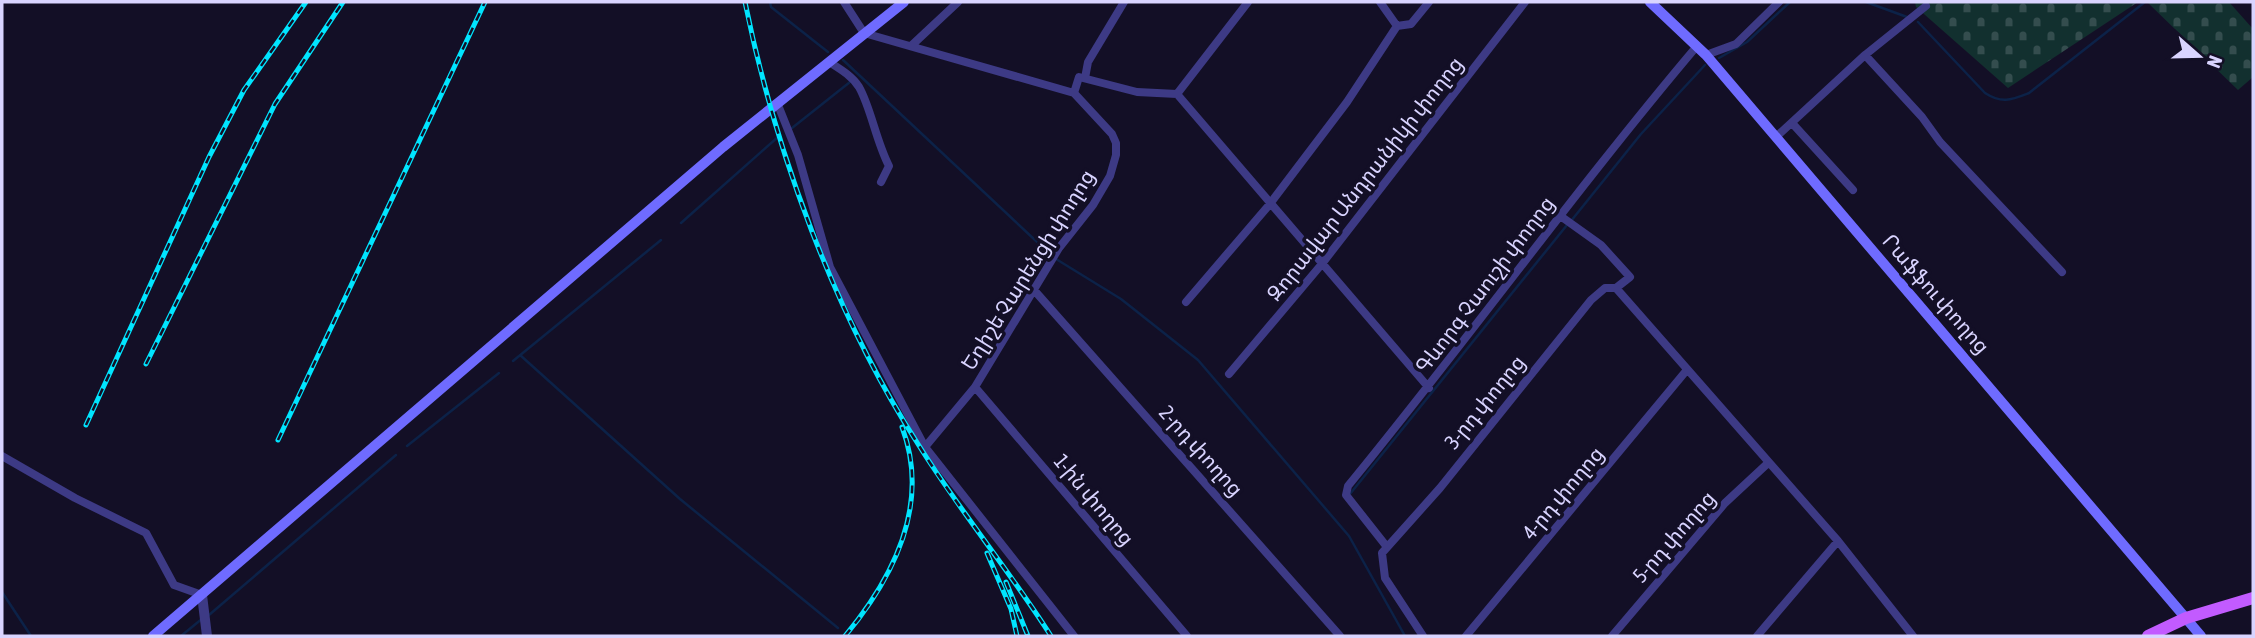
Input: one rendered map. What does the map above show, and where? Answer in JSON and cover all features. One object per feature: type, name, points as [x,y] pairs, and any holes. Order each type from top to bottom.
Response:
[{"type":"main road","points":[[153,636],[491,345],[904,2]]},
{"type":"main road","name":"Րաֆֆու փողոց","points":[[1650,2],[1706,55],[1777,136],[2201,636]]},
{"type":"main road","points":[[2148,636],[2186,618],[2253,598]]},
{"type":"street","points":[[845,2],[864,33],[1074,93],[1079,77],[1137,92],[1177,94],[1269,205],[1429,388]]},
{"type":"street","points":[[911,46],[958,2]]},
{"type":"street","points":[[1085,78],[1088,62],[1124,2]]},
{"type":"street","points":[[1177,94],[1248,2]]},
{"type":"street","points":[[1380,2],[1397,26]]},
{"type":"street","points":[[1186,302],[1269,205],[1347,102],[1397,26],[1411,24],[1429,2]]},
{"type":"street","name":"Զորավար Անդրանիկի փողոց","points":[[1229,374],[1321,265],[1525,2]]},
{"type":"street","points":[[1706,55],[1736,44],[1779,2]]},
{"type":"street","points":[[1777,136],[1865,55],[1926,6]]},
{"type":"street","name":"Գևորգ Չաուշի փողոց","points":[[1387,548],[1346,495],[1348,486],[1429,388],[1559,215],[1697,46]]},
{"type":"street","points":[[1865,55],[1922,117],[1948,152],[2062,272]]},
{"type":"street","points":[[830,62],[851,78],[860,89],[877,144],[889,166],[881,182]]},
{"type":"street","name":"Եղիշե Չարենցի փողոց","points":[[925,447],[975,387],[1059,248],[1093,205],[1110,176],[1116,155],[1112,134],[1074,93]]},
{"type":"street","points":[[778,105],[786,119],[798,155],[830,267],[925,447],[1074,636]]},
{"type":"street","points":[[1792,123],[1853,190]]},
{"type":"street","points":[[1559,215],[1601,245],[1630,278],[1616,288],[1767,464],[1838,541],[1910,635]]},
{"type":"street","name":"3-րդ փողոց","points":[[1387,548],[1440,488],[1591,300],[1605,288],[1616,288]]},
{"type":"street","name":"2-րդ փողոց","points":[[1034,290],[1340,636]]},
{"type":"street","name":"4-րդ փողոց","points":[[1466,636],[1686,371]]},
{"type":"street","name":"1-ին փողոց","points":[[975,387],[1187,636]]},
{"type":"street","points":[[2,456],[75,498],[146,533],[174,585],[202,595],[207,636]]},
{"type":"street","name":"5-րդ փողոց","points":[[1612,636],[1725,503],[1767,464]]},
{"type":"street","points":[[1757,636],[1838,541]]},
{"type":"street","points":[[1387,548],[1382,552],[1385,578],[1423,636]]},
{"type":"green space","points":[[1915,2],[2138,2],[2008,88],[1916,7]]},
{"type":"green space","points":[[2147,2],[2229,2],[2253,29],[2253,77],[2238,90]]},
{"type":"waterway","points":[[770,2],[771,7],[828,52]]},
{"type":"waterway","points":[[1719,58],[1747,42],[1790,2]]},
{"type":"waterway","points":[[1866,2],[1907,17]]},
{"type":"waterway","points":[[1918,22],[1985,93],[2007,100],[2029,93],[2145,2]]},
{"type":"waterway","points":[[843,60],[1051,255]]},
{"type":"waterway","points":[[1571,221],[1641,134],[1705,65]]},
{"type":"waterway","points":[[792,128],[850,82]]},
{"type":"waterway","points":[[681,223],[778,137]]},
{"type":"waterway","points":[[1350,494],[1567,225]]},
{"type":"waterway","points":[[513,361],[661,240]]},
{"type":"waterway","points":[[1056,259],[1121,299],[1198,360],[1349,536],[1405,636]]},
{"type":"waterway","points":[[520,355],[680,499],[838,628]]},
{"type":"waterway","points":[[407,446],[499,373]]},
{"type":"waterway","points":[[209,615],[396,455]]},
{"type":"waterway","points":[[2,592],[31,636]]},
{"type":"waterway","points":[[181,636],[203,618]]},
{"type":"railway","points":[[86,425],[209,157],[244,90],[306,2]]},
{"type":"railway","points":[[146,364],[275,104],[343,2]]},
{"type":"railway","points":[[278,440],[485,2]]},
{"type":"railway","points":[[745,2],[773,116],[791,173],[835,287],[860,341],[918,444],[1051,636]]},
{"type":"railway","points":[[845,636],[879,589],[903,538],[910,511],[912,484],[910,456],[902,427]]},
{"type":"railway","points":[[987,553],[1011,609],[1017,636]]},
{"type":"railway","points":[[1006,582],[1028,636]]}]
